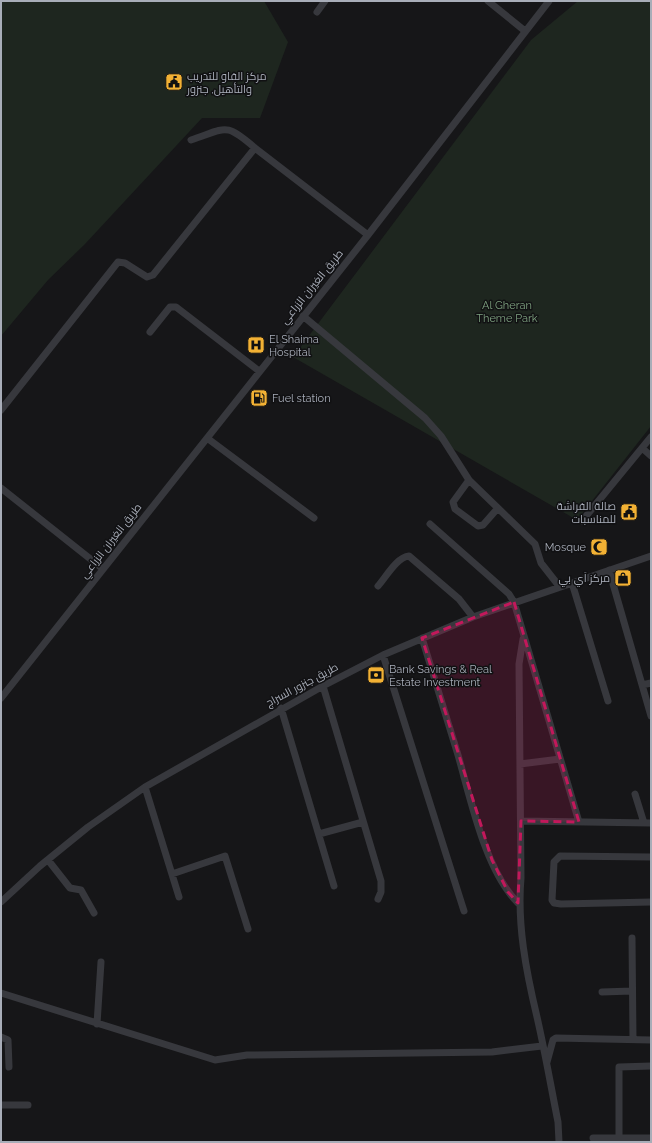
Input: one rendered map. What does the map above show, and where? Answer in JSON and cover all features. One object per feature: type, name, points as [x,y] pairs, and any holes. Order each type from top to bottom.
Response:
[{"type":"street","points":[[317,12],[325,1]]},
{"type":"street","points":[[488,1],[525,30]]},
{"type":"street","name":"طريق الغيران الزراعي","points":[[1,698],[368,235],[525,30],[549,1]]},
{"type":"street","points":[[191,140],[223,130],[230,130],[237,133],[368,235]]},
{"type":"street","points":[[1,410],[118,262],[126,263],[147,277],[153,276],[255,148]]},
{"type":"street","points":[[150,332],[170,307],[176,307],[260,371]]},
{"type":"street","points":[[303,316],[425,418],[441,436],[469,480],[535,544],[541,564],[559,586]]},
{"type":"street","points":[[582,521],[651,437]]},
{"type":"street","points":[[206,438],[314,518]]},
{"type":"street","points":[[642,448],[651,456]]},
{"type":"street","points":[[469,480],[453,502],[455,509],[478,526],[484,525],[498,508]]},
{"type":"street","points":[[1,488],[103,569]]},
{"type":"street","points":[[430,524],[509,594],[514,602],[579,822]]},
{"type":"street","points":[[378,586],[400,560],[409,556],[459,599],[473,617]]},
{"type":"street","name":"طريق جنزور السراج","points":[[1,902],[48,860],[101,817],[145,787],[323,686],[383,655],[473,617],[559,586],[651,556]]},
{"type":"street","points":[[609,570],[651,716]]},
{"type":"street","points":[[572,583],[608,701]]},
{"type":"street","points":[[422,638],[475,813],[492,860],[508,892],[518,903]]},
{"type":"street","points":[[524,639],[519,664],[521,878],[518,903],[522,937],[558,1122],[559,1142]]},
{"type":"street","points":[[383,655],[464,911]]},
{"type":"street","points":[[642,685],[651,682]]},
{"type":"street","points":[[323,686],[381,881],[381,892],[378,899]]},
{"type":"street","points":[[282,708],[334,886]]},
{"type":"street","points":[[520,764],[560,759]]},
{"type":"street","points":[[145,787],[179,897]]},
{"type":"street","points":[[521,821],[648,823],[635,794]]},
{"type":"street","points":[[319,834],[363,822]]},
{"type":"street","points":[[172,874],[226,856],[248,930]]},
{"type":"street","points":[[651,857],[560,856],[554,862],[552,900],[554,903],[561,904],[651,902]]},
{"type":"street","points":[[48,860],[70,888],[81,890],[94,913]]},
{"type":"street","points":[[632,938],[633,1039]]},
{"type":"street","points":[[97,1024],[101,962]]},
{"type":"street","points":[[602,992],[632,991]]},
{"type":"street","points":[[1,993],[215,1060],[247,1054],[492,1052],[542,1046]]},
{"type":"street","points":[[1,1037],[8,1040],[9,1067]]},
{"type":"street","points":[[547,1064],[553,1040],[556,1038],[651,1040]]},
{"type":"street","points":[[619,1138],[619,1067],[651,1066]]},
{"type":"street","points":[[1,1105],[28,1105]]},
{"type":"street","points":[[593,1138],[651,1138]]},
{"type":"highlighted area","points":[[514,602],[579,822],[521,821],[518,903],[508,892],[492,860],[422,638]]},
{"type":"green space","points":[[1,1],[264,1],[288,42],[260,118],[202,118],[85,244],[48,280],[1,336]]},
{"type":"green space","name":"Al Gheran Theme Park","points":[[578,1],[651,1],[651,426],[577,520],[293,357],[531,40]]},
{"type":"place","name":"مركز الفاو للتدريب والتأهيل, جنزور","points":[[174,82]]},
{"type":"place","name":"El Shaima Hospital","points":[[256,345]]},
{"type":"place","name":"Fuel station","points":[[259,398]]},
{"type":"place","name":"صالة الفراشة للمناسبات","points":[[629,512]]},
{"type":"place","name":"Mosque","points":[[599,547]]},
{"type":"place","name":"مركز اَي بي","points":[[623,578]]},
{"type":"place","name":"Bank Savings & Real Estate Investment","points":[[376,675]]}]
